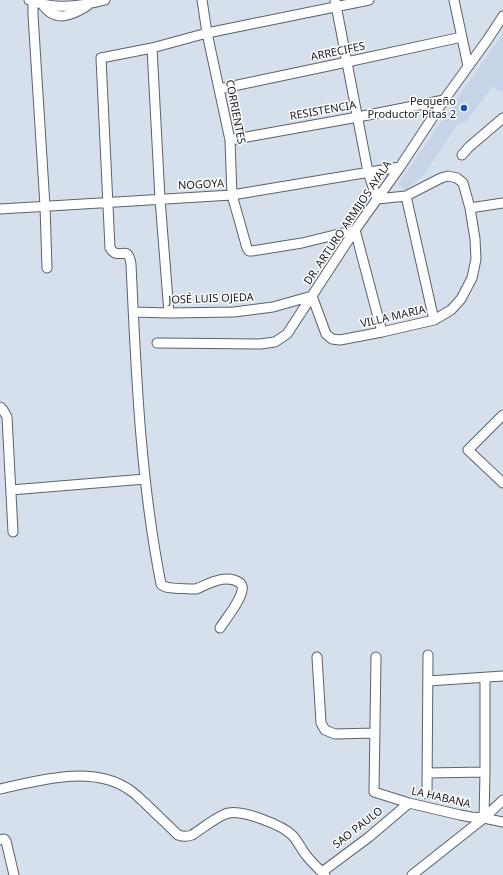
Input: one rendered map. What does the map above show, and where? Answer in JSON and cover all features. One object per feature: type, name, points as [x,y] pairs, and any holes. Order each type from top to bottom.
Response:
[{"type":"street","points":[[47,268],[33,15],[35,2],[56,6],[70,6],[105,0]]},
{"type":"street","name":"CORRIENTES","points":[[202,0],[207,33],[230,140],[232,195],[247,248],[249,251],[252,251],[302,243],[355,230]]},
{"type":"street","points":[[220,628],[241,594],[243,587],[242,585],[237,581],[224,578],[196,588],[168,588],[162,586],[161,584],[157,565],[145,479],[135,350],[130,257],[126,253],[115,253],[110,248],[100,58],[152,48],[207,33],[335,3],[369,0]]},
{"type":"street","points":[[454,0],[468,66]]},
{"type":"street","points":[[335,3],[348,62],[368,172],[377,199],[406,196],[434,320]]},
{"type":"street","name":"DR. ARTURO ARMIJOS AYALA","points":[[157,343],[260,344],[275,342],[287,334],[355,230],[503,16]]},
{"type":"street","name":"ARRECIFES","points":[[219,89],[462,37]]},
{"type":"street","points":[[152,48],[160,199],[169,313]]},
{"type":"street","name":"RESISTENCIA","points":[[230,140],[444,100]]},
{"type":"street","points":[[462,155],[469,147],[503,118]]},
{"type":"street","name":"NOGOYA","points":[[0,209],[232,195],[400,166]]},
{"type":"street","name":"VILLA MARIA","points":[[312,296],[326,334],[332,339],[340,340],[434,320],[451,310],[460,299],[472,278],[476,259],[475,239],[470,208],[463,183],[457,178],[448,176],[441,178],[406,196]]},
{"type":"street","points":[[470,208],[503,202]]},
{"type":"street","points":[[355,230],[382,332]]},
{"type":"street","name":"JOSÉ LUIS OJEDA","points":[[134,312],[234,312],[273,307],[312,296]]},
{"type":"street","points":[[0,407],[7,417],[13,532]]},
{"type":"street","points":[[503,416],[468,450],[503,483]]},
{"type":"street","points":[[11,490],[145,479]]},
{"type":"street","points":[[427,794],[428,655]]},
{"type":"street","points":[[317,657],[321,723],[325,730],[335,734],[375,733],[376,657]]},
{"type":"street","points":[[428,681],[503,676]]},
{"type":"street","points":[[484,818],[485,678]]},
{"type":"street","name":"LA HABANA","points":[[375,733],[374,792],[409,803],[466,816],[503,822]]},
{"type":"street","points":[[427,773],[485,772]]},
{"type":"street","points":[[0,788],[77,776],[94,776],[114,781],[131,790],[178,835],[187,837],[222,816],[230,813],[248,815],[277,825],[286,830],[293,836],[307,856],[324,873]]},
{"type":"street","points":[[412,875],[484,818],[503,800]]},
{"type":"street","name":"SAO PAULO","points":[[324,873],[409,803]]},
{"type":"street","points":[[0,840],[4,839],[6,841],[14,875]]},
{"type":"shaded area","name":"Pequeño Productor Pitas 2","points":[[503,33],[503,92],[492,87],[465,123],[458,123],[424,175],[405,190],[398,184]]},
{"type":"place","name":"Pequeño Productor Pitas 2","points":[[464,108]]}]
